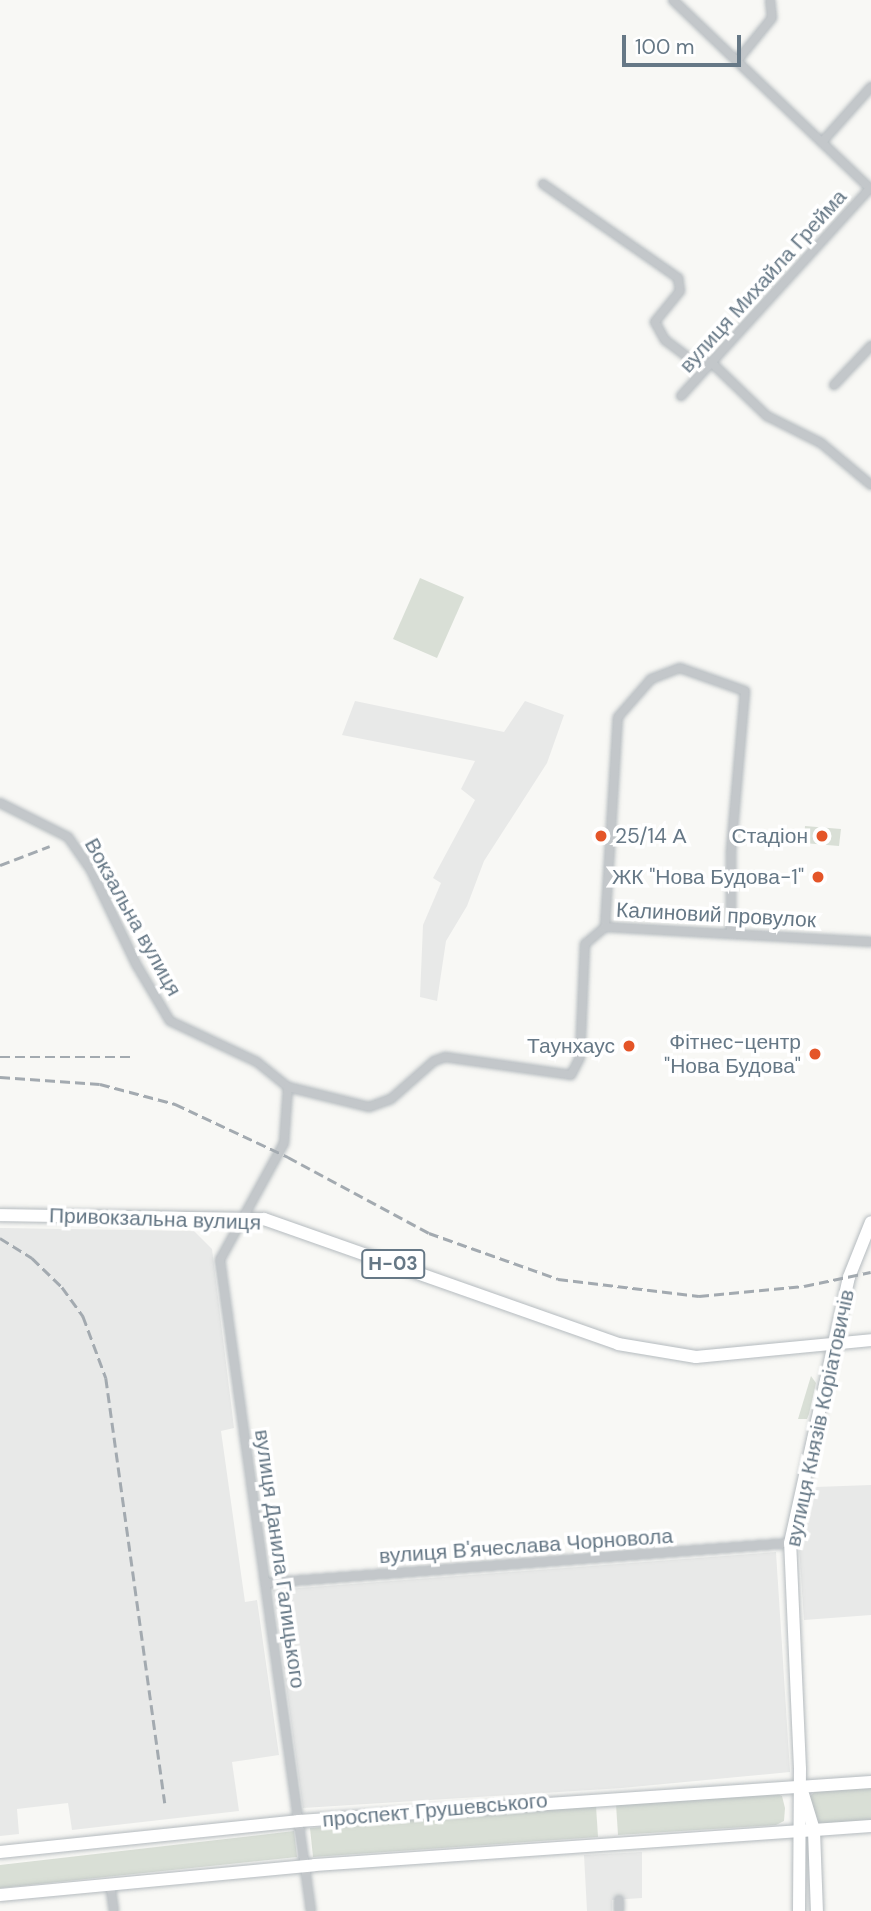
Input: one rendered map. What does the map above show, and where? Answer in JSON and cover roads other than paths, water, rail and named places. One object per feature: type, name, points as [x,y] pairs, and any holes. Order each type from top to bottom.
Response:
[{"type":"main road","name":"Привокзальна вулиця","points":[[0,1215],[264,1219],[618,1344],[696,1357],[834,1344]]},
{"type":"main road","name":"вулиця Князів Коріатовичів","points":[[799,1911],[796,1833],[800,1785],[790,1543],[849,1277],[871,1222]]},
{"type":"main road","name":"Н-03","points":[[834,1344],[871,1340]]},
{"type":"main road","name":"проспект Грушевського","points":[[0,1852],[299,1821],[871,1782]]},
{"type":"main road","name":"вулиця Князів Коріатовичів","points":[[800,1785],[814,1831],[817,1911]]},
{"type":"main road","points":[[0,1895],[305,1866],[871,1826]]},
{"type":"street","points":[[673,0],[871,189]]},
{"type":"street","points":[[737,61],[772,18],[770,0]]},
{"type":"street","points":[[822,142],[871,87]]},
{"type":"street","points":[[543,184],[676,276],[680,291],[660,313],[656,327],[678,351],[711,364],[766,415],[821,443],[871,485]]},
{"type":"street","name":"вулиця Михайла Грейма","points":[[681,397],[871,189]]},
{"type":"street","points":[[834,386],[871,346]]},
{"type":"street","points":[[605,927],[618,717],[651,679],[680,668],[745,691],[731,852],[731,931]]},
{"type":"street","name":"Вокзальна вулиця","points":[[0,803],[68,837],[91,870],[136,964],[170,1021],[257,1062],[288,1087]]},
{"type":"street","name":"Калиновий провулок","points":[[288,1087],[369,1107],[391,1099],[434,1061],[445,1056],[571,1075],[580,1057],[585,944],[605,927],[731,931],[871,942]]},
{"type":"street","points":[[241,1217],[284,1143],[288,1087]]},
{"type":"street","name":"вулиця Данила Галицького","points":[[241,1217],[220,1260],[311,1911]]},
{"type":"street","name":"вулиця В'ячеслава Чорновола","points":[[265,1583],[790,1543]]},
{"type":"street","points":[[110,1883],[114,1911]]},
{"type":"street","points":[[619,1900],[620,1911]]},
{"type":"railway","points":[[0,865],[50,846]]},
{"type":"railway","points":[[0,1057],[131,1057]]},
{"type":"railway","points":[[0,1077],[100,1084],[175,1104],[288,1157],[429,1233],[558,1279],[699,1296],[804,1286],[871,1272]]},
{"type":"railway","points":[[0,1238],[32,1258],[62,1287],[83,1316],[106,1378],[165,1803]]},
{"type":"place","name":"25/14 А","points":[[601,836]]},
{"type":"place","name":"Стадіон","points":[[822,836]]},
{"type":"place","name":"ЖК \"Нова Будова-1\"","points":[[818,877]]},
{"type":"place","name":"Таунхаус","points":[[629,1046]]},
{"type":"place","name":"Фітнес-центр \"Нова Будова\"","points":[[815,1054]]}]
